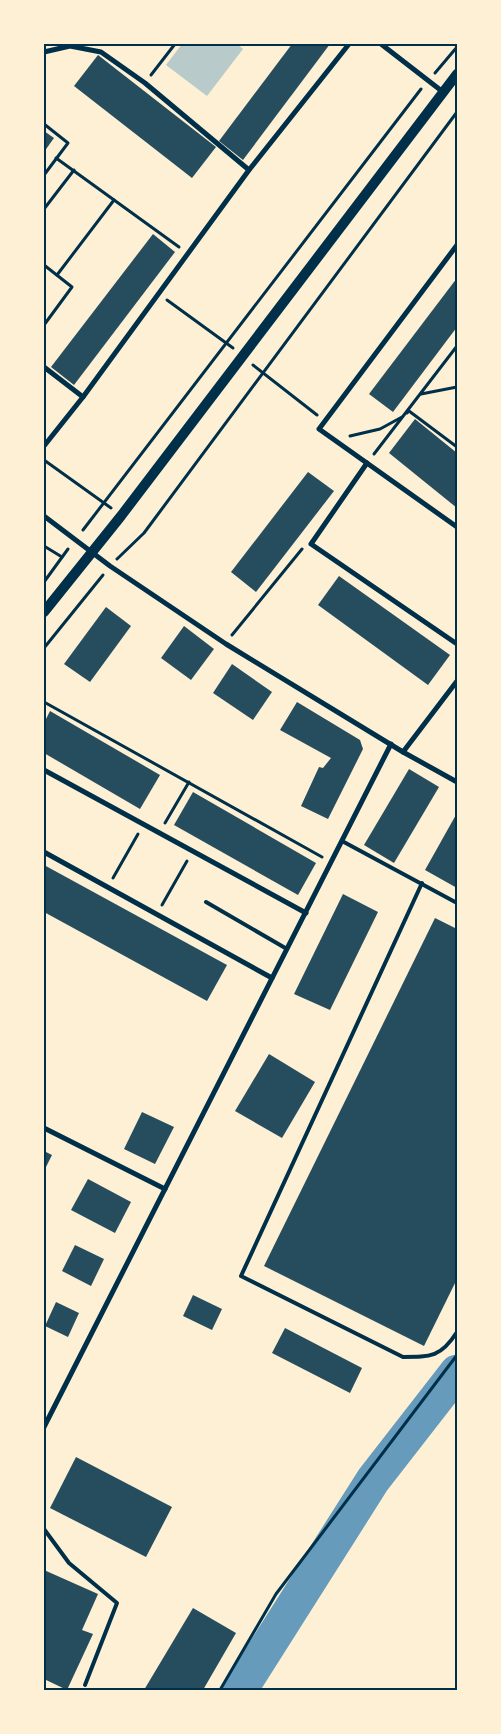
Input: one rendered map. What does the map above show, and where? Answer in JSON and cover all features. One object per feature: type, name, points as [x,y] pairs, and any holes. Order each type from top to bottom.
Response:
[{"type":"main road","points":[[44,612],[121,516],[457,74]]},
{"type":"street","points":[[44,446],[83,397],[249,170],[349,44]]},
{"type":"street","points":[[381,44],[444,92]]},
{"type":"street","points":[[44,52],[70,46],[102,52],[145,83],[249,170]]},
{"type":"street","points":[[457,245],[319,429],[457,527]]},
{"type":"street","points":[[44,367],[83,397]]},
{"type":"street","points":[[367,463],[311,544],[457,644]]},
{"type":"street","points":[[44,516],[110,566],[226,644],[403,752],[457,782]]},
{"type":"street","points":[[403,752],[457,681]]},
{"type":"street","points":[[44,1427],[391,744]]},
{"type":"street","points":[[44,770],[306,913]]},
{"type":"street","points":[[44,852],[272,978]]},
{"type":"street","points":[[44,1128],[165,1189]]},
{"type":"lane","points":[[342,840],[457,903]]},
{"type":"lane","points":[[422,883],[241,1276],[403,1357],[431,1357],[447,1347],[457,1332]]},
{"type":"lane","points":[[206,902],[287,949]]},
{"type":"lane","points":[[44,1529],[68,1563],[117,1603],[85,1685]]},
{"type":"path","points":[[145,83],[175,44]]},
{"type":"path","points":[[44,582],[427,80],[457,47]]},
{"type":"path","points":[[44,648],[110,566],[144,533],[457,112]]},
{"type":"path","points":[[44,124],[68,143],[44,175]]},
{"type":"path","points":[[56,158],[188,253]]},
{"type":"path","points":[[44,209],[74,170]]},
{"type":"path","points":[[57,275],[114,200]]},
{"type":"path","points":[[44,265],[72,287],[44,324]]},
{"type":"path","points":[[367,463],[409,411],[457,346]]},
{"type":"path","points":[[420,395],[457,387]]},
{"type":"path","points":[[334,439],[380,429],[395,423],[409,411]]},
{"type":"path","points":[[409,411],[457,446]]},
{"type":"path","points":[[44,460],[121,516]]},
{"type":"path","points":[[226,644],[300,550],[311,544]]},
{"type":"path","points":[[44,546],[62,557]]},
{"type":"path","points":[[44,704],[189,782],[331,862]]},
{"type":"path","points":[[159,833],[189,782]]},
{"type":"path","points":[[108,887],[143,824]]},
{"type":"path","points":[[157,914],[192,851]]},
{"type":"path","points":[[220,1690],[276,1594],[457,1355]]},
{"type":"shaded area","points":[[182,44],[237,44],[243,49],[207,96],[166,65]]},
{"type":"building","points":[[292,44],[330,44],[243,160],[219,141]]},
{"type":"building","points":[[98,55],[216,147],[192,178],[74,86]]},
{"type":"building","points":[[44,131],[54,138],[44,152]]},
{"type":"building","points":[[153,234],[175,252],[74,385],[51,367]]},
{"type":"building","points":[[457,278],[457,327],[393,412],[369,394]]},
{"type":"building","points":[[415,419],[457,453],[457,508],[389,453]]},
{"type":"building","points":[[308,472],[334,491],[256,592],[231,572]]},
{"type":"building","points":[[339,576],[450,655],[428,685],[318,605]]},
{"type":"building","points":[[106,607],[131,626],[90,682],[64,664]]},
{"type":"building","points":[[184,626],[214,649],[191,680],[161,658]]},
{"type":"building","points":[[232,664],[272,692],[253,720],[213,693]]},
{"type":"building","points":[[297,702],[360,740],[363,749],[328,819],[301,806],[319,767],[323,768],[331,758],[280,730]]},
{"type":"building","points":[[50,711],[160,775],[140,809],[44,753],[44,723]]},
{"type":"building","points":[[409,769],[439,787],[394,863],[364,845]]},
{"type":"building","points":[[193,792],[316,863],[298,895],[174,825]]},
{"type":"building","points":[[457,813],[457,888],[425,870]]},
{"type":"building","points":[[44,865],[227,965],[207,1001],[44,912]]},
{"type":"building","points":[[343,894],[378,912],[330,1010],[294,994]]},
{"type":"building","points":[[435,918],[457,929],[457,1279],[424,1346],[264,1266]]},
{"type":"building","points":[[269,1054],[315,1082],[282,1138],[235,1111]]},
{"type":"building","points":[[142,1112],[174,1127],[155,1164],[124,1149]]},
{"type":"building","points":[[44,1151],[52,1155],[44,1171]]},
{"type":"building","points":[[88,1179],[131,1202],[115,1233],[71,1210]]},
{"type":"building","points":[[75,1245],[104,1259],[91,1286],[62,1271]]},
{"type":"building","points":[[193,1295],[222,1309],[212,1330],[183,1316]]},
{"type":"building","points":[[56,1302],[79,1313],[68,1337],[45,1326]]},
{"type":"building","points":[[285,1328],[362,1368],[350,1393],[272,1353]]},
{"type":"building","points":[[76,1457],[172,1507],[146,1557],[50,1508]]},
{"type":"building","points":[[44,1570],[98,1594],[82,1630],[93,1634],[67,1690],[44,1679]]},
{"type":"building","points":[[193,1608],[236,1633],[203,1690],[144,1690]]},
{"type":"waterway","points":[[240,1690],[373,1480],[457,1372]]}]
